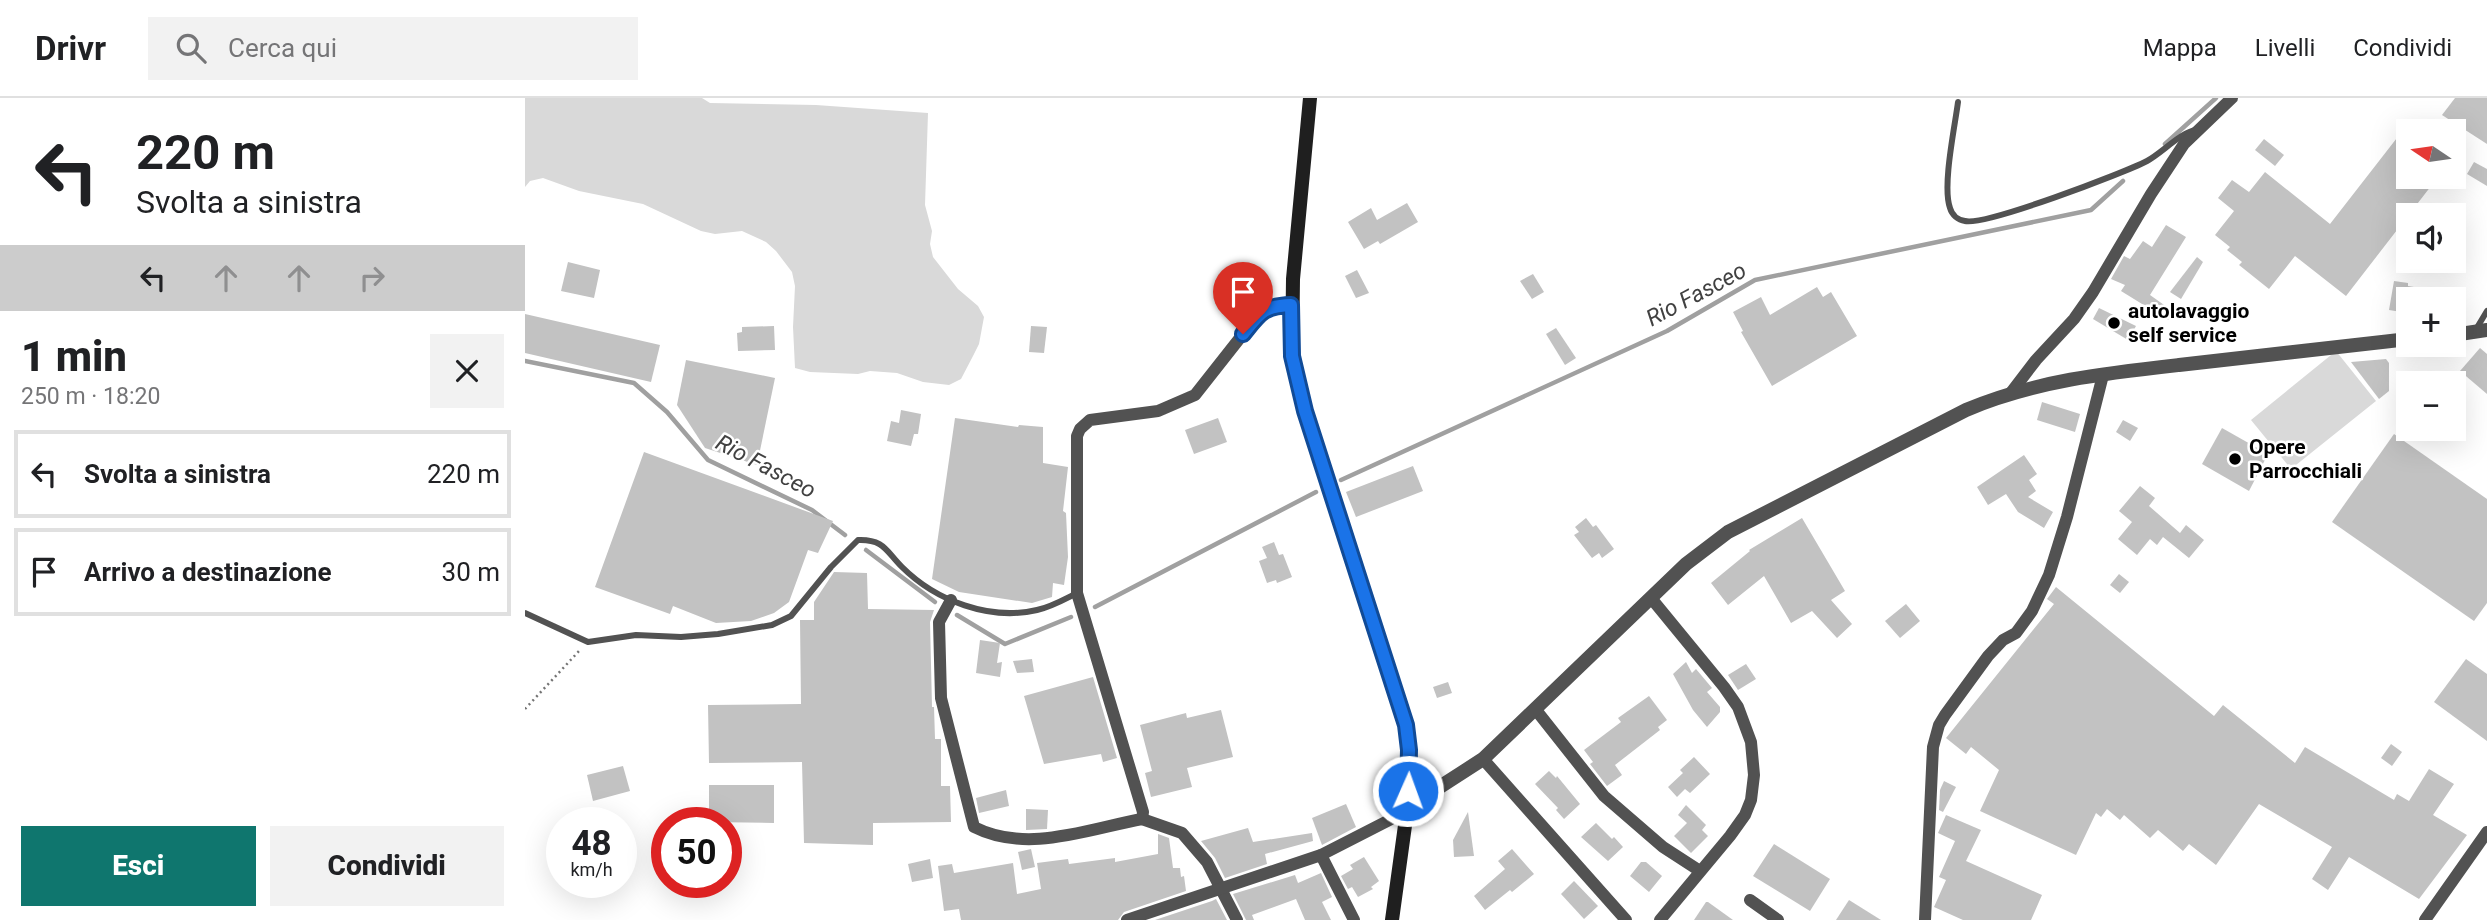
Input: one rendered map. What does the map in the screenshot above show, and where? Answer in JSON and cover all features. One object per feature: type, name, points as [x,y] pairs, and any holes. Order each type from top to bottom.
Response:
[{"type":"main road","points":[[1310,98],[1291,305],[1292,356],[1305,411],[1406,725],[1409,771],[1392,920]]},
{"type":"street","points":[[2011,394],[2036,360],[2074,319],[2093,292],[2184,144],[2232,98]]},
{"type":"street","points":[[1142,818],[1143,812],[1077,593],[1077,443],[1080,429],[1090,421],[1159,411],[1195,395],[1262,310],[1291,305]]},
{"type":"street","points":[[1127,920],[1321,855],[1406,811],[1483,759],[1686,564],[1728,533],[1966,410],[2043,383],[2396,341]]},
{"type":"street","points":[[1925,920],[1933,747],[1939,725],[1988,656],[2003,640],[2016,633],[2032,611],[2049,575],[2067,517],[2103,375]]},
{"type":"street","points":[[1651,598],[1738,707],[1751,742],[1754,775],[1751,800],[1745,815],[1660,920]]},
{"type":"street","points":[[951,600],[939,622],[941,698],[974,827],[991,835],[1055,838],[1142,818],[1182,833],[1207,862],[1237,920]]},
{"type":"street","points":[[1536,710],[1604,796],[1664,847],[1700,872]]},
{"type":"street","points":[[1483,759],[1626,920]]},
{"type":"street","points":[[2425,920],[2487,832]]},
{"type":"street","points":[[1321,855],[1353,920]]},
{"type":"street","points":[[1750,900],[1777,920]]},
{"type":"lane","points":[[1958,102],[1948,192],[1950,208],[1956,217],[1966,222],[1983,220],[2035,204],[2112,176],[2163,152],[2189,131],[2199,130]]},
{"type":"lane","points":[[2480,331],[2487,311]]},
{"type":"lane","points":[[525,613],[588,642],[636,635],[718,635],[772,625],[791,616],[831,567],[858,540],[872,540],[885,547],[903,568],[923,584],[951,600],[981,611],[1011,614],[1039,610],[1077,593]]},
{"type":"path","points":[[525,709],[588,642]]},
{"type":"shaded area","points":[[525,98],[702,98],[710,103],[816,105],[928,113],[925,205],[932,231],[930,244],[933,257],[958,289],[978,306],[984,317],[979,344],[961,379],[949,385],[923,382],[897,373],[810,372],[795,368],[795,286],[792,272],[776,251],[766,242],[742,231],[715,234],[701,231],[643,204],[579,191],[543,178],[530,181],[525,187]]},
{"type":"shaded area","points":[[2336,351],[2376,401],[2291,469],[2251,420]]},
{"type":"building","points":[[2455,98],[2487,98],[2487,144],[2466,130],[2466,119],[2448,119],[2442,115]]},
{"type":"building","points":[[2264,139],[2284,155],[2275,166],[2255,150]]},
{"type":"building","points":[[2396,139],[2396,189],[2429,189],[2418,203],[2396,203],[2396,231],[2346,296],[2295,256],[2269,289],[2239,265],[2242,262],[2227,250],[2230,247],[2215,235],[2234,211],[2218,198],[2232,180],[2249,192],[2265,172],[2330,224]]},
{"type":"building","points":[[2474,162],[2487,169],[2487,186],[2467,174]]},
{"type":"building","points":[[1407,203],[1418,222],[1380,244],[1378,241],[1364,249],[1348,222],[1371,208],[1377,220]]},
{"type":"building","points":[[2166,225],[2186,237],[2150,295],[2174,312],[2168,320],[2121,291],[2125,285],[2111,279],[2124,256],[2130,259],[2143,241],[2152,247]]},
{"type":"building","points":[[2197,257],[2203,262],[2181,299],[2170,292]]},
{"type":"building","points":[[568,262],[600,270],[594,298],[561,291]]},
{"type":"building","points":[[1357,270],[1369,293],[1356,298],[1345,276]]},
{"type":"building","points":[[1533,274],[1544,292],[1532,299],[1520,281]]},
{"type":"building","points":[[2394,281],[2408,283],[2408,286],[2414,287],[2396,287],[2396,311],[2389,310]]},
{"type":"building","points":[[1817,287],[1823,297],[1831,292],[1857,336],[1772,386],[1741,332],[1743,331],[1733,312],[1761,297],[1770,315]]},
{"type":"building","name":"autolavaggio self service","points":[[2099,308],[2136,326],[2128,340],[2093,319]]},
{"type":"building","points":[[525,314],[660,345],[651,382],[525,353]]},
{"type":"building","points":[[774,326],[775,350],[738,351],[737,333],[742,332],[742,327]]},
{"type":"building","points":[[1031,326],[1047,327],[1044,353],[1029,352]]},
{"type":"building","points":[[1556,328],[1576,358],[1565,365],[1546,334]]},
{"type":"building","points":[[2480,348],[2487,354],[2487,394],[2466,376],[2466,371],[2460,371]]},
{"type":"building","points":[[2386,359],[2389,363],[2389,391],[2379,399],[2351,362]]},
{"type":"building","points":[[686,360],[775,378],[757,465],[705,448],[677,405]]},
{"type":"building","points":[[2042,402],[2080,414],[2075,432],[2037,420]]},
{"type":"building","points":[[901,410],[921,414],[918,434],[914,434],[911,446],[887,441],[891,421],[899,423]]},
{"type":"building","points":[[955,418],[1018,427],[1043,427],[1043,463],[1068,467],[1063,511],[1066,513],[1068,557],[1064,585],[1053,583],[1052,597],[1032,603],[959,592],[932,579]]},
{"type":"building","points":[[1218,418],[1227,442],[1194,454],[1185,430]]},
{"type":"building","points":[[2123,420],[2138,428],[2130,441],[2116,432]]},
{"type":"building","name":"Opere Parrocchiali","points":[[2222,428],[2268,454],[2249,491],[2202,464]]},
{"type":"building","points":[[2394,434],[2396,441],[2404,441],[2487,499],[2487,603],[2474,621],[2332,522]]},
{"type":"building","points":[[644,452],[833,521],[818,553],[808,550],[789,602],[774,613],[751,621],[716,623],[673,606],[670,614],[595,587]]},
{"type":"building","points":[[2024,455],[2037,474],[2029,480],[2036,491],[2028,497],[2053,512],[2044,528],[2018,512],[2006,494],[1988,505],[1977,487]]},
{"type":"building","points":[[1413,466],[1423,491],[1356,517],[1346,492]]},
{"type":"building","points":[[2140,486],[2155,498],[2149,506],[2180,533],[2186,525],[2204,540],[2189,558],[2163,537],[2157,545],[2150,539],[2137,555],[2118,539],[2132,522],[2119,511]]},
{"type":"building","points":[[1586,518],[1593,527],[1596,525],[1614,549],[1602,558],[1599,553],[1592,558],[1574,535],[1579,532],[1575,527]]},
{"type":"building","points":[[1802,518],[1845,591],[1831,600],[1852,624],[1837,638],[1812,611],[1791,623],[1764,576],[1728,605],[1711,583],[1749,550]]},
{"type":"building","points":[[1274,542],[1279,555],[1283,554],[1292,577],[1277,583],[1276,580],[1267,583],[1259,561],[1267,558],[1262,547]]},
{"type":"building","points":[[834,572],[867,573],[868,609],[934,610],[930,622],[932,707],[935,739],[941,739],[941,786],[950,786],[951,822],[873,823],[873,845],[804,843],[802,762],[709,763],[708,705],[801,704],[800,620],[814,620],[814,602]]},
{"type":"building","points":[[2119,574],[2129,582],[2120,593],[2110,585]]},
{"type":"building","points":[[2056,587],[2214,716],[2223,705],[2295,763],[2305,747],[2394,800],[2397,794],[2409,801],[2429,769],[2454,784],[2433,815],[2467,835],[2419,899],[2349,857],[2328,890],[2312,879],[2332,847],[2259,804],[2216,865],[2189,844],[2183,851],[2158,830],[2150,838],[2124,815],[2120,820],[2107,809],[2101,817],[2096,813],[2076,855],[1980,811],[1999,770],[1971,747],[1966,754],[1946,738],[2054,604],[2047,599]]},
{"type":"building","points":[[1906,604],[1920,621],[1900,638],[1885,621]]},
{"type":"building","points":[[980,640],[1000,643],[997,663],[1002,662],[1000,677],[976,673]]},
{"type":"building","points":[[1032,659],[1034,672],[1017,673],[1013,661]]},
{"type":"building","points":[[2466,659],[2487,674],[2487,741],[2434,702]]},
{"type":"building","points":[[1686,662],[1692,673],[1696,669],[1712,688],[1707,692],[1720,707],[1720,712],[1707,727],[1693,710],[1673,674]]},
{"type":"building","points":[[1746,664],[1756,679],[1738,690],[1728,675]]},
{"type":"building","points":[[1093,677],[1117,758],[1103,762],[1101,754],[1044,764],[1024,696]]},
{"type":"building","points":[[1448,682],[1452,693],[1437,698],[1433,687]]},
{"type":"building","points":[[1649,696],[1667,720],[1658,727],[1660,730],[1615,765],[1622,775],[1607,786],[1590,764],[1593,762],[1584,750],[1621,722],[1618,718]]},
{"type":"building","points":[[1221,710],[1233,757],[1187,768],[1192,787],[1151,797],[1145,773],[1152,771],[1140,725],[1186,713],[1187,718]]},
{"type":"building","points":[[2391,744],[2402,752],[2392,766],[2381,758]]},
{"type":"building","points":[[1694,757],[1710,774],[1690,793],[1685,789],[1677,797],[1668,787],[1683,773],[1680,770]]},
{"type":"building","points":[[623,766],[630,791],[593,801],[587,775]]},
{"type":"building","points":[[1549,771],[1556,778],[1557,776],[1580,804],[1564,819],[1556,810],[1558,808],[1535,784]]},
{"type":"building","points":[[1944,781],[1956,787],[1943,812],[1939,810],[1940,790]]},
{"type":"building","points":[[709,785],[774,785],[774,823],[742,823],[742,807],[709,807]]},
{"type":"building","points":[[1006,790],[1009,806],[979,813],[976,798]]},
{"type":"building","points":[[1346,804],[1356,827],[1322,845],[1312,818]]},
{"type":"building","points":[[1686,805],[1706,825],[1702,830],[1708,836],[1691,853],[1674,836],[1687,823],[1678,815]]},
{"type":"building","points":[[1026,809],[1048,810],[1047,829],[1026,830]]},
{"type":"building","points":[[1468,812],[1474,856],[1454,857],[1453,840]]},
{"type":"building","points":[[1946,815],[1981,830],[1966,861],[2042,895],[2031,920],[1963,920],[1934,907],[1946,880],[1939,877],[1955,841],[1938,833]]},
{"type":"building","points":[[1596,823],[1623,847],[1608,861],[1581,837]]},
{"type":"building","points":[[1248,828],[1253,842],[1312,833],[1313,841],[1265,854],[1267,864],[1225,878],[1215,858],[1201,841]]},
{"type":"building","points":[[1158,834],[1169,838],[1173,868],[1180,868],[1186,891],[1124,912],[1118,920],[961,920],[959,909],[944,911],[938,866],[952,864],[954,873],[1013,863],[1017,894],[1041,889],[1037,863],[1068,859],[1069,864],[1115,858],[1115,862],[1158,854]]},
{"type":"building","points":[[1774,844],[1830,879],[1810,911],[1753,876]]},
{"type":"building","points":[[1031,849],[1035,867],[1022,870],[1018,852]]},
{"type":"building","points":[[1512,849],[1534,874],[1485,910],[1474,896],[1505,869],[1498,861]]},
{"type":"building","points":[[1364,857],[1379,881],[1371,887],[1373,889],[1358,897],[1352,887],[1348,889],[1341,876],[1353,869],[1350,865]]},
{"type":"building","points":[[930,859],[933,878],[912,882],[908,864]]},
{"type":"building","points":[[1641,862],[1646,862],[1662,876],[1649,892],[1630,876]]},
{"type":"building","points":[[1321,873],[1332,897],[1322,902],[1331,920],[1305,920],[1296,899],[1252,915],[1254,920],[1246,920],[1233,894],[1295,875],[1298,883]]},
{"type":"building","points":[[1574,881],[1598,906],[1584,919],[1561,894]]},
{"type":"building","points":[[1216,899],[1227,920],[1155,920],[1212,901]]},
{"type":"building","points":[[1849,900],[1881,920],[1836,920]]},
{"type":"building","points":[[1708,902],[1733,920],[1694,920]]},
{"type":"waterway","name":"Rio Fasceo","points":[[2165,144],[2216,98]]},
{"type":"waterway","name":"Rio Fasceo","points":[[1341,480],[1667,331],[1755,280],[2091,210],[2123,181]]},
{"type":"waterway","name":"Rio Fasceo","points":[[525,361],[634,383],[667,412],[708,460],[812,510],[845,535]]},
{"type":"waterway","name":"Rio Fasceo","points":[[1095,607],[1316,492]]},
{"type":"waterway","name":"Rio Fasceo","points":[[866,550],[935,602]]},
{"type":"waterway","name":"Rio Fasceo","points":[[957,615],[1005,644],[1071,617]]},
{"type":"place","name":"autolavaggio self service","points":[[2114,323]]},
{"type":"place","name":"Opere Parrocchiali","points":[[2235,459]]},
{"type":"route","points":[[1243,334],[1262,310],[1291,305],[1292,356],[1305,411],[1406,725],[1409,750],[1408,791]]}]
